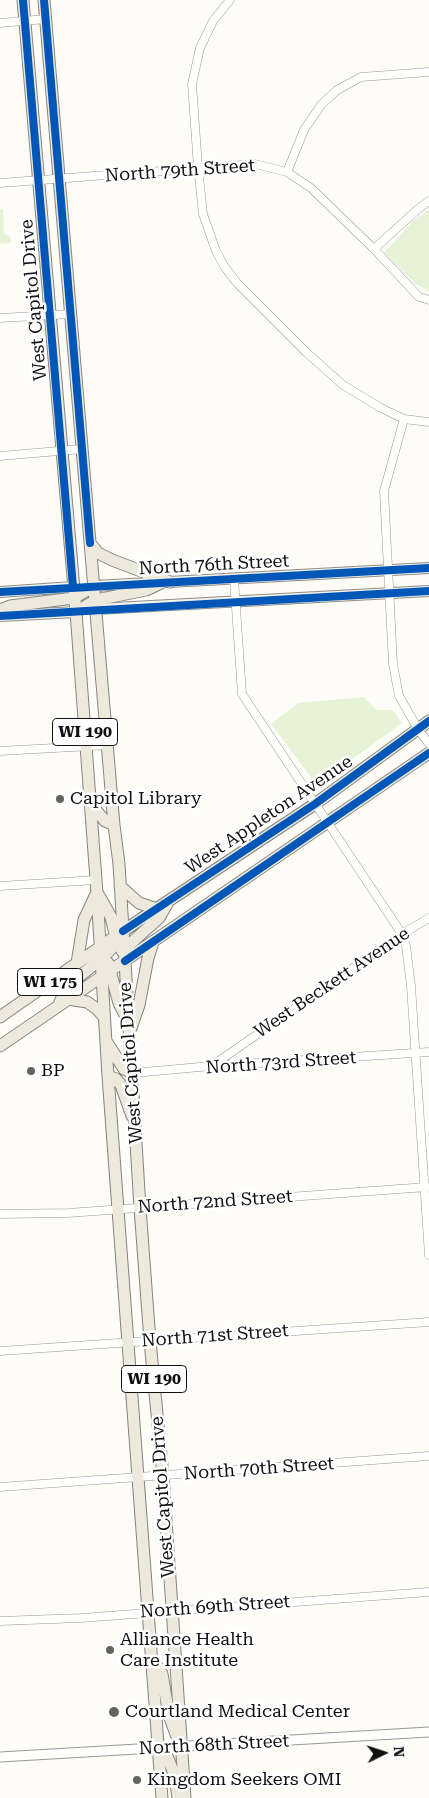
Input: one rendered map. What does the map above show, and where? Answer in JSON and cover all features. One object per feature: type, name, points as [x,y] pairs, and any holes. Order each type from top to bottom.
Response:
[{"type":"main road","name":"West Capitol Drive","points":[[23,0],[76,612],[97,893],[105,962],[105,1039],[162,1798]]},
{"type":"main road","name":"West Capitol Drive","points":[[44,0],[120,886],[121,945],[133,1074],[140,1208],[163,1476],[185,1798]]},
{"type":"main road","points":[[90,543],[98,553],[166,582]]},
{"type":"main road","name":"North 76th Street","points":[[0,592],[74,593],[94,586],[429,568]]},
{"type":"main road","points":[[0,616],[76,612],[166,582]]},
{"type":"main road","points":[[96,604],[236,601],[429,591]]},
{"type":"main road","points":[[0,610],[10,606],[74,593]]},
{"type":"main road","name":"West Appleton Avenue","points":[[0,1046],[64,1002],[157,908],[315,804],[429,721]]},
{"type":"main road","name":"West Appleton Avenue","points":[[121,945],[153,942],[429,753]]},
{"type":"main road","points":[[90,803],[104,822],[114,825]]},
{"type":"main road","points":[[120,886],[139,903],[157,908]]},
{"type":"main road","points":[[97,893],[111,917],[121,945]]},
{"type":"main road","points":[[77,963],[84,920],[97,893]]},
{"type":"main road","points":[[104,1017],[87,1002],[64,1002],[66,987],[105,962],[121,945],[159,918],[170,900]]},
{"type":"main road","points":[[129,1027],[139,1005],[153,942]]},
{"type":"main road","points":[[105,962],[129,1027]]},
{"type":"main road","name":"West Appleton Avenue","points":[[0,1017],[77,963],[105,962]]},
{"type":"main road","points":[[105,1039],[120,1064],[124,1069],[133,1074]]},
{"type":"main road","points":[[108,1076],[116,1079],[121,1085],[128,1108],[136,1124]]},
{"type":"main road","points":[[151,1664],[159,1668],[162,1674],[169,1715],[180,1746]]},
{"type":"main road","points":[[158,1748],[166,1756],[175,1776],[178,1798]]},
{"type":"street","points":[[229,0],[213,21],[200,48],[192,84],[203,214],[216,251],[230,274],[330,375],[366,400],[404,419],[429,422]]},
{"type":"street","points":[[0,23],[46,19]]},
{"type":"street","points":[[429,72],[361,77],[337,90],[321,105],[304,130],[288,172],[311,188],[374,248],[419,296],[429,300]]},
{"type":"street","name":"North 79th Street","points":[[0,183],[254,164],[288,172]]},
{"type":"street","points":[[374,248],[429,201]]},
{"type":"street","points":[[0,318],[70,314]]},
{"type":"street","points":[[404,419],[384,491],[393,664],[399,696],[429,744]]},
{"type":"street","points":[[0,456],[82,449]]},
{"type":"street","points":[[234,579],[242,694],[402,934],[409,960],[427,1187],[429,1255]]},
{"type":"street","points":[[0,751],[108,745]]},
{"type":"street","points":[[0,886],[96,880]]},
{"type":"street","name":"West Beckett Avenue","points":[[211,1066],[402,934],[429,918]]},
{"type":"street","name":"North 73rd Street","points":[[133,1074],[211,1066],[429,1052]]},
{"type":"street","name":"North 72nd Street","points":[[0,1214],[52,1214],[118,1210],[427,1187]]},
{"type":"street","name":"North 71st Street","points":[[0,1351],[429,1322]]},
{"type":"street","name":"North 70th Street","points":[[0,1487],[429,1456]]},
{"type":"street","name":"North 69th Street","points":[[0,1621],[429,1592]]},
{"type":"street","name":"North 68th Street","points":[[0,1757],[429,1732]]},
{"type":"green space","points":[[0,209],[3,209],[4,233],[10,237],[11,243],[0,244]]},
{"type":"green space","points":[[429,209],[429,291],[415,284],[384,253],[413,221]]},
{"type":"green space","points":[[364,697],[376,710],[393,710],[402,723],[317,785],[271,724],[298,703]]},
{"type":"cycle path","points":[[23,0],[73,587]]},
{"type":"cycle path","points":[[44,0],[90,543]]},
{"type":"cycle path","points":[[0,592],[429,568]]},
{"type":"cycle path","points":[[0,616],[429,591]]},
{"type":"cycle path","points":[[123,931],[315,804],[429,721]]},
{"type":"cycle path","points":[[125,961],[429,753]]},
{"type":"place","name":"Capitol Library","points":[[60,799]]},
{"type":"place","name":"BP","points":[[31,1071]]},
{"type":"place","name":"Alliance Health Care Institute","points":[[110,1650]]},
{"type":"place","name":"Courtland Medical Center","points":[[114,1712]]},
{"type":"place","name":"Kingdom Seekers OMI","points":[[137,1780]]}]
